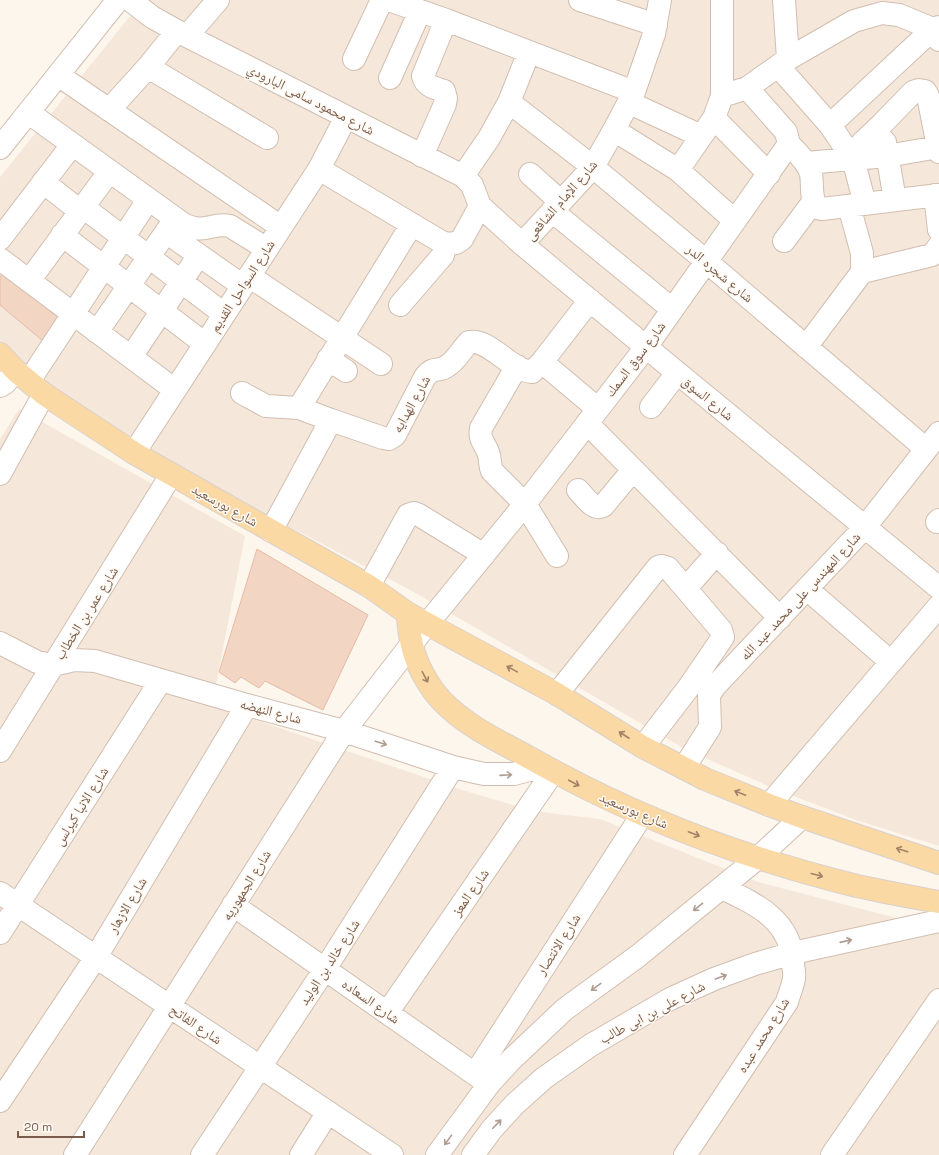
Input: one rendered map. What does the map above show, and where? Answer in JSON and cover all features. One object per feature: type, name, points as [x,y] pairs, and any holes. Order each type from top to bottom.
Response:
[{"type":"main road","name":"شارع بورسعيد","points":[[0,354],[30,382],[171,475],[369,586],[407,613],[557,694],[643,747],[705,779],[769,805],[939,863]]},
{"type":"main road","name":"شارع بورسعيد","points":[[407,613],[412,645],[426,679],[441,700],[457,716],[475,728],[548,769],[584,788],[642,815],[709,840],[759,857],[858,886],[939,902]]},
{"type":"street","points":[[0,148],[118,0]]},
{"type":"street","name":"شارع محمود سامى البارودي","points":[[130,0],[152,17],[182,33],[463,176],[472,185],[480,206]]},
{"type":"street","points":[[109,110],[148,67],[218,0]]},
{"type":"street","points":[[354,59],[382,0]]},
{"type":"street","points":[[388,0],[446,20],[529,52],[632,97],[701,136]]},
{"type":"street","name":"شارع الإمام الشافعى","points":[[522,244],[593,167],[614,130],[632,97],[654,34],[660,0]]},
{"type":"street","points":[[678,170],[714,118],[722,96],[722,0]]},
{"type":"street","points":[[784,0],[783,63],[830,125],[853,159],[862,253],[862,272],[806,346]]},
{"type":"street","points":[[594,2],[656,25]]},
{"type":"street","points":[[722,96],[747,88],[783,63],[854,20],[882,14],[898,8],[937,32],[851,105],[830,125]]},
{"type":"street","points":[[390,78],[420,11]]},
{"type":"street","points":[[422,156],[445,104],[446,98],[444,91],[427,84],[424,81],[423,76],[446,20]]},
{"type":"street","points":[[463,176],[489,138],[510,102],[529,52]]},
{"type":"street","points":[[148,67],[267,138]]},
{"type":"street","points":[[58,75],[281,227]]},
{"type":"street","points":[[747,88],[786,132],[789,144],[806,163],[811,174],[813,202],[817,208],[822,209],[937,195],[939,230]]},
{"type":"street","points":[[806,163],[853,159],[887,156],[938,149],[928,96],[925,91],[919,90],[913,92],[877,129],[862,142],[853,159]]},
{"type":"street","name":"شارع شجره الدر","points":[[510,102],[593,167],[806,346],[935,441]]},
{"type":"street","points":[[851,105],[877,129],[887,156],[895,200]]},
{"type":"street","points":[[28,113],[148,200],[199,256],[246,281],[342,338],[381,364]]},
{"type":"street","name":"شارع السواحل القديم","points":[[134,452],[319,169],[346,117]]},
{"type":"street","points":[[714,118],[768,174]]},
{"type":"street","points":[[614,130],[678,170],[735,221]]},
{"type":"street","name":"شارع سوق السمك","points":[[428,623],[525,504],[646,347],[789,144]]},
{"type":"street","points":[[0,239],[72,145]]},
{"type":"street","points":[[319,169],[445,244],[456,243],[462,239],[480,206]]},
{"type":"street","points":[[29,281],[109,172]]},
{"type":"street","points":[[530,174],[556,206],[672,309]]},
{"type":"street","points":[[43,182],[123,238],[224,314]]},
{"type":"street","points":[[0,474],[30,382],[148,200]]},
{"type":"street","points":[[784,241],[813,202]]},
{"type":"street","name":"شارع السوق","points":[[480,206],[522,244],[677,373],[939,588]]},
{"type":"street","points":[[171,226],[200,229],[224,224],[230,226],[266,249]]},
{"type":"street","points":[[299,408],[412,224]]},
{"type":"street","points":[[97,332],[171,226]]},
{"type":"street","points":[[62,235],[205,344]]},
{"type":"street","points":[[400,305],[443,255],[445,244]]},
{"type":"street","points":[[862,272],[932,255],[939,246]]},
{"type":"street","points":[[131,357],[199,256]]},
{"type":"street","points":[[0,259],[175,390]]},
{"type":"street","name":"شارع الهدايه","points":[[331,420],[383,438],[392,438],[396,435],[428,372],[434,369],[445,368],[450,365],[469,342],[479,342],[517,366],[528,372],[532,372],[542,362],[590,300]]},
{"type":"street","points":[[328,359],[346,371]]},
{"type":"street","points":[[542,362],[592,416],[633,470],[780,618]]},
{"type":"street","points":[[517,366],[481,428],[480,435],[488,452],[492,471],[525,504],[557,556]]},
{"type":"street","points":[[651,407],[677,373]]},
{"type":"street","points":[[0,386],[5,383],[30,382]]},
{"type":"street","points":[[242,393],[266,406],[299,408],[331,420],[271,531]]},
{"type":"street","name":"شارع المهندس على محمد عبد الله","points":[[684,768],[710,727],[708,706],[709,695],[715,686],[865,527],[935,441]]},
{"type":"street","points":[[578,490],[594,506],[604,506],[633,470]]},
{"type":"street","name":"شارع عمر بن الخطاب","points":[[0,751],[171,475]]},
{"type":"street","points":[[369,586],[408,515],[414,513],[419,514],[484,555]]},
{"type":"street","points":[[686,588],[717,553]]},
{"type":"street","points":[[557,694],[658,567],[662,566],[668,568],[721,630],[722,637],[689,687],[643,747]]},
{"type":"street","points":[[807,589],[892,662]]},
{"type":"street","points":[[769,805],[939,606]]},
{"type":"street","name":"شارع الجمهوريه","points":[[75,1155],[344,731],[428,623]]},
{"type":"street","name":"شارع النهضه","points":[[0,643],[37,662],[53,665],[74,660],[95,661],[344,731],[453,767],[484,774],[499,775],[548,769]]},
{"type":"street","name":"شارع الانبا كيرلس","points":[[0,933],[161,680]]},
{"type":"street","points":[[689,687],[708,706]]},
{"type":"street","name":"شارع الازهار","points":[[0,1102],[96,957],[248,705]]},
{"type":"street","name":"شارع خالد بن الوليد","points":[[202,1155],[325,969],[453,767]]},
{"type":"street","name":"شارع المعز","points":[[387,1013],[548,769]]},
{"type":"street","name":"شارع الانتصار","points":[[482,1079],[642,815]]},
{"type":"street","points":[[437,1155],[482,1079],[511,1060],[566,1009],[638,956],[722,888],[759,857],[802,817]]},
{"type":"street","name":"شارع محمد عبده","points":[[685,1155],[787,1002],[794,978],[793,953],[785,933],[772,917],[755,904],[722,888]]},
{"type":"street","name":"شارع الفاتح","points":[[0,893],[392,1155]]},
{"type":"street","name":"شارع السعاده","points":[[233,905],[482,1079]]},
{"type":"street","name":"شارع على بن ابى طالب","points":[[474,1155],[492,1129],[544,1078],[591,1045],[676,996],[714,979],[755,964],[793,953],[939,921]]},
{"type":"street","points":[[832,1155],[939,1000]]},
{"type":"street","points":[[301,1155],[328,1112]]},
{"type":"shaded area","points":[[143,0],[939,0],[939,846],[856,820],[775,789],[685,749],[412,591],[131,444],[0,353],[0,177]]},
{"type":"shaded area","points":[[19,409],[245,536],[212,705],[459,789],[533,811],[600,819],[758,882],[939,929],[939,1155],[0,1155],[0,439]]},
{"type":"building","points":[[4,272],[61,320],[43,341],[0,305],[0,277]]},
{"type":"building","points":[[257,549],[368,615],[323,710],[265,681],[259,688],[241,677],[235,683],[219,672]]}]
